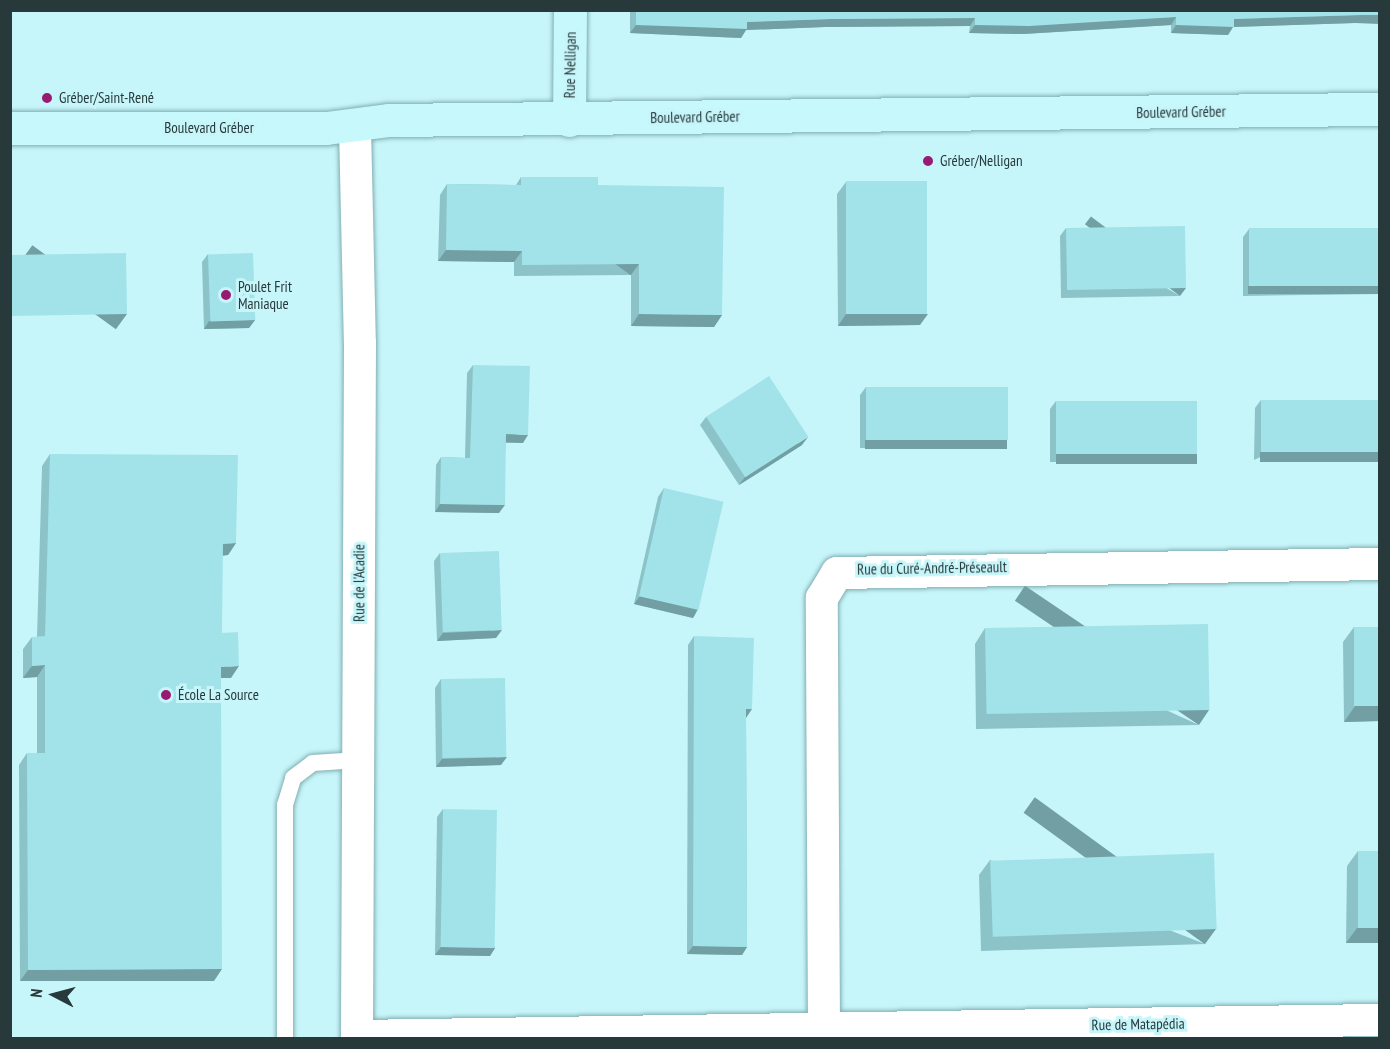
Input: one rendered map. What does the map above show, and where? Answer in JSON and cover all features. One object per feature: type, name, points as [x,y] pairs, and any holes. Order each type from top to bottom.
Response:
[{"type":"main road","name":"Rue Nelligan","points":[[569,120],[570,10]]},
{"type":"main road","name":"Boulevard Gréber","points":[[10,128],[355,128],[389,120],[569,120],[1380,109]]},
{"type":"street","name":"Rue de l'Acadie","points":[[355,128],[359,760],[357,1037]]},
{"type":"street","name":"Rue du Curé-André-Préseault","points":[[824,1029],[822,598],[837,573],[1380,564]]},
{"type":"street","name":"Rue de Matapédia","points":[[357,1037],[1380,1020]]},
{"type":"lane","points":[[285,1038],[285,805],[292,778],[313,763],[359,760]]},
{"type":"building","points":[[636,10],[1380,10],[1380,15],[1234,19],[1234,27],[1176,25],[1176,17],[1029,26],[975,25],[975,18],[831,19],[747,22],[747,29],[636,25]]},
{"type":"building","points":[[521,177],[598,177],[598,185],[724,187],[722,315],[639,314],[639,264],[522,265],[522,251],[446,250],[447,184],[521,185]]},
{"type":"building","points":[[846,181],[927,181],[927,314],[846,314]]},
{"type":"building","points":[[1185,226],[1186,288],[1067,290],[1066,228]]},
{"type":"building","points":[[1249,228],[1380,228],[1380,286],[1249,286]]},
{"type":"building","points":[[126,253],[127,314],[11,316],[10,255]]},
{"type":"building","name":"Poulet Frit Maniaque","points":[[253,253],[255,320],[210,322],[208,255]]},
{"type":"building","points":[[473,365],[530,366],[528,435],[506,434],[505,505],[440,504],[441,457],[470,458]]},
{"type":"building","points":[[769,376],[808,436],[745,477],[706,417]]},
{"type":"building","points":[[866,387],[1008,387],[1008,440],[866,440]]},
{"type":"building","points":[[1261,400],[1380,400],[1380,452],[1261,452]]},
{"type":"building","points":[[1056,401],[1197,401],[1197,454],[1056,454]]},
{"type":"building","points":[[50,454],[238,455],[236,543],[223,544],[222,633],[238,632],[239,666],[221,667],[222,969],[28,970],[27,753],[45,753],[45,665],[32,666],[32,637],[45,636]]},
{"type":"building","points":[[664,488],[723,502],[698,610],[639,596]]},
{"type":"building","points":[[499,551],[502,630],[443,632],[440,553]]},
{"type":"building","points":[[1208,624],[1210,710],[987,714],[985,628]]},
{"type":"building","points":[[1354,627],[1380,627],[1380,706],[1354,706]]},
{"type":"building","points":[[694,636],[754,638],[752,709],[746,709],[747,947],[693,946]]},
{"type":"building","points":[[505,678],[506,757],[442,758],[441,679]]},
{"type":"building","points":[[443,809],[497,810],[495,948],[441,947]]},
{"type":"building","points":[[1358,851],[1380,851],[1380,928],[1358,928]]},
{"type":"building","points":[[1214,853],[1217,929],[993,937],[990,861]]},
{"type":"place","name":"Gréber/Saint-René","points":[[47,98]]},
{"type":"place","name":"Gréber/Nelligan","points":[[928,161]]},
{"type":"place","name":"Poulet Frit Maniaque","points":[[226,295]]},
{"type":"place","name":"École La Source","points":[[166,695]]}]
